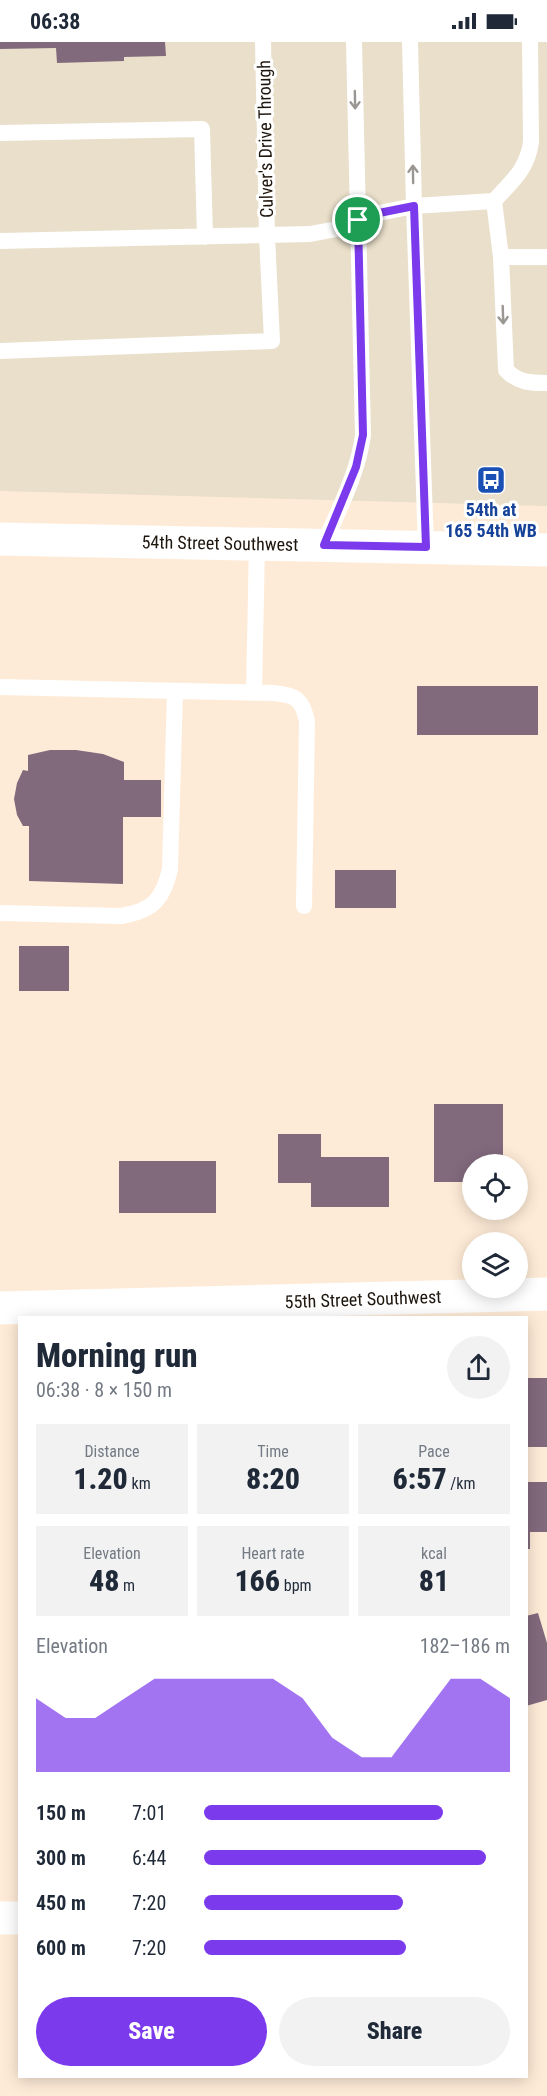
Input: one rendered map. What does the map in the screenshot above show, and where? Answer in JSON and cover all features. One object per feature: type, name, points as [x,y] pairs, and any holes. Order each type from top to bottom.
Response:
[{"type":"street","name":"54th Street Southwest","points":[[0,539],[547,550]]},
{"type":"street","name":"55th Street Southwest","points":[[0,1308],[547,1294]]},
{"type":"street","points":[[0,1918],[18,1918]]},
{"type":"lane","name":"Culver's Drive Through","points":[[0,351],[272,341],[262,42]]},
{"type":"lane","points":[[324,545],[356,467],[363,435],[354,42]]},
{"type":"lane","points":[[410,42],[426,547]]},
{"type":"lane","points":[[0,241],[267,236],[327,232],[374,214],[414,206],[494,201],[523,170],[529,156],[531,142],[530,42]]},
{"type":"lane","points":[[0,133],[202,129],[205,237]]},
{"type":"lane","points":[[494,201],[501,256],[506,370],[512,377],[522,382],[547,383]]},
{"type":"lane","points":[[501,256],[547,257]]},
{"type":"lane","points":[[254,692],[257,544]]},
{"type":"lane","points":[[0,687],[254,692],[286,694],[297,698],[304,707],[306,721],[304,906]]},
{"type":"lane","points":[[0,913],[121,916],[136,913],[151,906],[162,896],[170,869],[175,691]]},
{"type":"shaded area","points":[[0,42],[547,42],[547,506],[0,491]]},
{"type":"building","points":[[0,42],[165,42],[166,56],[124,57],[124,61],[57,63],[56,48],[0,49]]},
{"type":"building","points":[[417,686],[538,686],[538,735],[417,735]]},
{"type":"building","points":[[50,750],[76,750],[103,754],[124,762],[124,780],[161,780],[161,817],[123,817],[123,884],[29,881],[29,826],[23,826],[17,815],[14,799],[17,783],[23,770],[28,771],[28,755]]},
{"type":"building","points":[[335,870],[396,870],[396,908],[335,908]]},
{"type":"building","points":[[19,946],[69,946],[69,991],[19,991]]},
{"type":"building","points":[[434,1104],[503,1104],[503,1154],[462,1154],[462,1182],[434,1182]]},
{"type":"building","points":[[278,1134],[321,1134],[321,1157],[389,1157],[389,1207],[311,1207],[311,1183],[278,1183]]},
{"type":"building","points":[[119,1161],[216,1161],[216,1213],[119,1213]]},
{"type":"building","points":[[528,1378],[547,1378],[547,1447],[528,1447]]},
{"type":"building","points":[[528,1482],[547,1482],[547,1532],[530,1532],[530,1549],[528,1549]]},
{"type":"building","points":[[538,1613],[547,1643],[547,1700],[528,1705],[528,1616]]},
{"type":"place","name":"54th at 165 54th WB","points":[[491,480]]},
{"type":"route","points":[[414,206],[426,547],[324,545],[356,467],[363,435],[358,220],[374,214],[414,206]]}]
